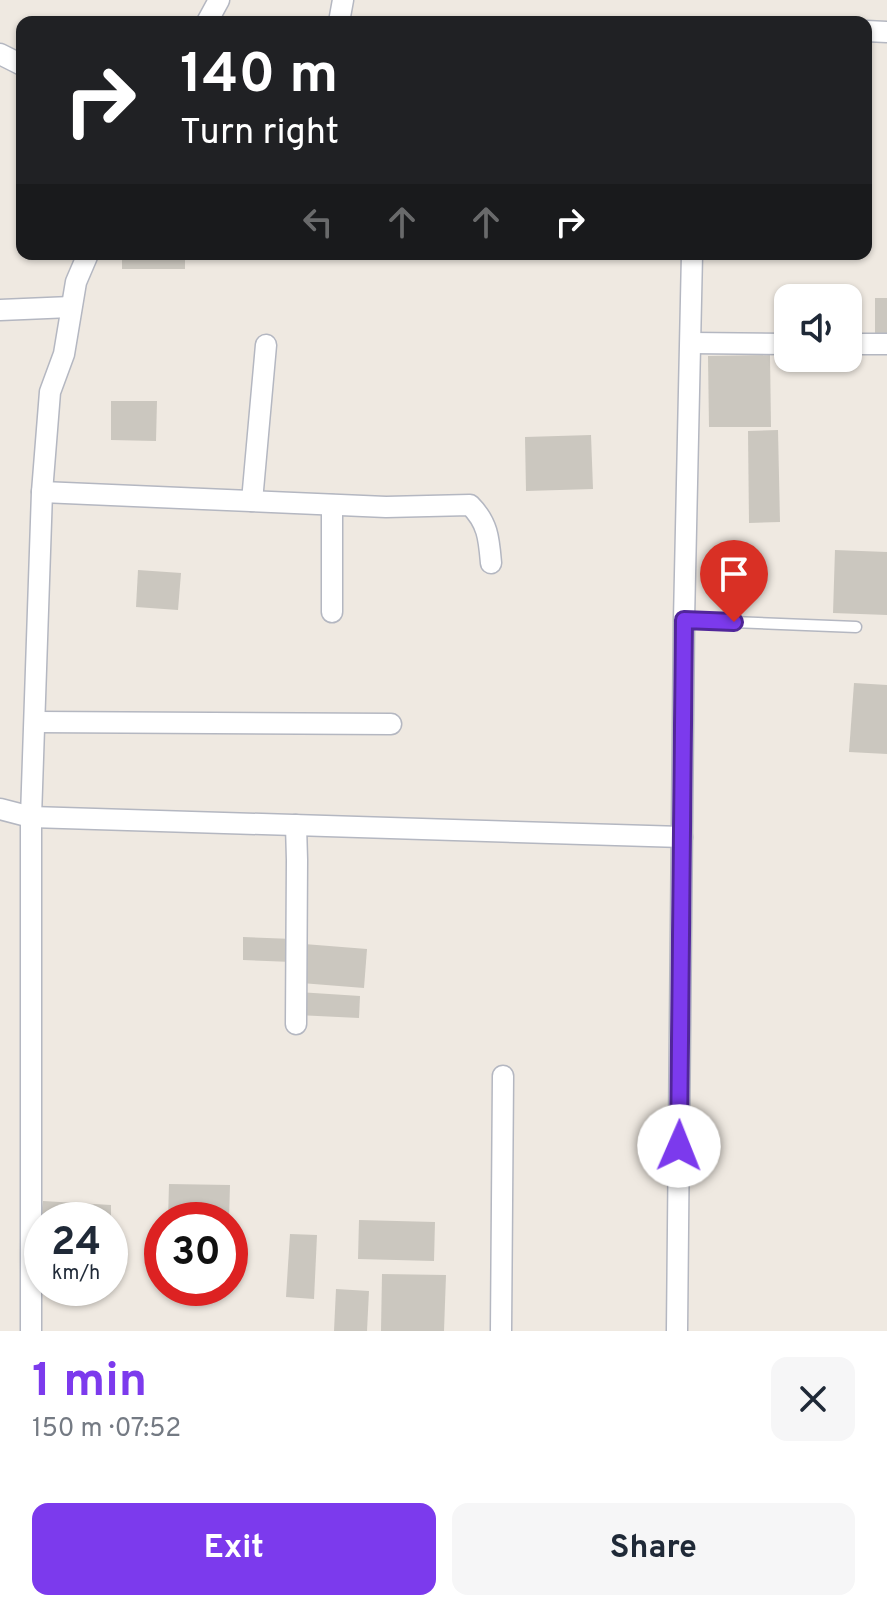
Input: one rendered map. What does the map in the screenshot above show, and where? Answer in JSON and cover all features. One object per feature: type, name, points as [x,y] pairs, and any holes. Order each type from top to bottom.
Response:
[{"type":"street","points":[[31,1331],[31,817],[42,492],[50,392],[64,354],[76,282],[85,260]]},
{"type":"street","points":[[677,1331],[684,620],[692,260]]},
{"type":"street","points":[[0,310],[71,307]]},
{"type":"street","points":[[691,343],[774,344]]},
{"type":"street","points":[[862,344],[887,344]]},
{"type":"street","points":[[252,501],[266,345]]},
{"type":"street","points":[[42,492],[386,507],[470,505],[482,517],[489,539],[491,563]]},
{"type":"street","points":[[332,505],[332,612]]},
{"type":"street","points":[[36,722],[391,724]]},
{"type":"street","points":[[0,809],[31,817],[682,837]]},
{"type":"street","points":[[296,825],[296,1024]]},
{"type":"street","points":[[501,1331],[503,1076]]},
{"type":"lane","points":[[684,620],[856,627]]},
{"type":"building","points":[[122,260],[185,260],[185,269],[122,269]]},
{"type":"building","points":[[875,298],[887,298],[887,335],[875,336]]},
{"type":"building","points":[[770,355],[771,427],[709,427],[708,356]]},
{"type":"building","points":[[111,401],[157,401],[156,441],[111,440]]},
{"type":"building","points":[[778,430],[780,522],[749,523],[748,431]]},
{"type":"building","points":[[591,435],[593,489],[526,491],[525,437]]},
{"type":"building","points":[[835,550],[887,552],[887,615],[833,613]]},
{"type":"building","points":[[138,570],[181,573],[178,610],[136,607]]},
{"type":"building","points":[[854,683],[887,685],[887,754],[849,752]]},
{"type":"building","points":[[243,937],[293,939],[292,962],[243,960]]},
{"type":"building","points":[[304,944],[367,949],[364,988],[301,983]]},
{"type":"building","points":[[298,992],[360,996],[359,1018],[297,1015]]},
{"type":"building","points":[[169,1184],[230,1185],[230,1202],[168,1202]]},
{"type":"building","points":[[359,1220],[435,1222],[434,1261],[358,1259]]},
{"type":"building","points":[[290,1234],[317,1235],[314,1299],[286,1297]]},
{"type":"building","points":[[382,1274],[446,1275],[444,1331],[381,1331]]},
{"type":"building","points":[[336,1289],[369,1291],[367,1331],[334,1331]]},
{"type":"route","points":[[679,1146],[684,620],[734,622]]}]
